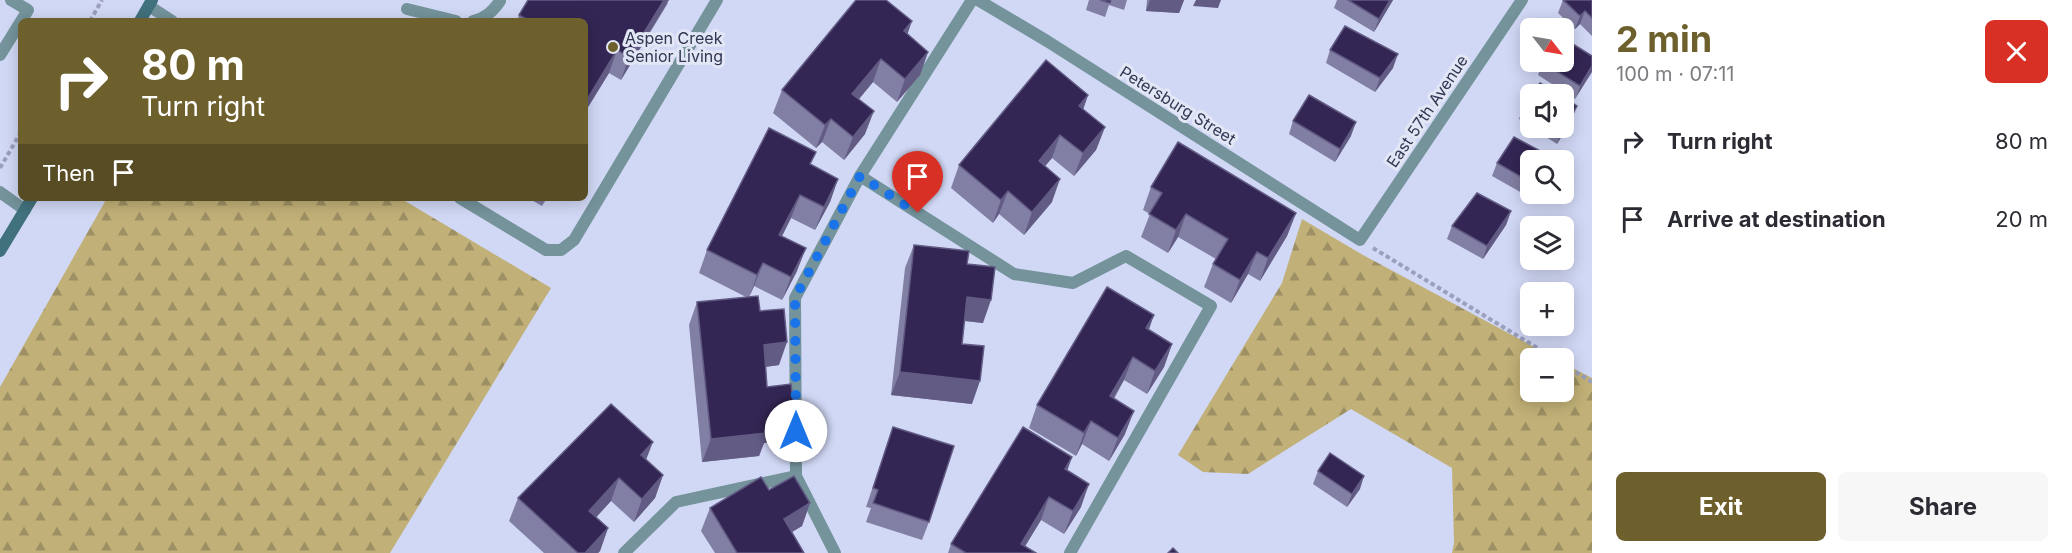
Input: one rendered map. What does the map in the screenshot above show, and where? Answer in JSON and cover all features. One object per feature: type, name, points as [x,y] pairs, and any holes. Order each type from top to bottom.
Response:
[{"type":"main road","points":[[141,18],[147,2]]},
{"type":"main road","points":[[0,251],[30,201]]},
{"type":"street","points":[[11,0],[27,10],[22,18]]},
{"type":"street","points":[[464,201],[546,250],[561,250],[574,240],[717,0]]},
{"type":"street","points":[[835,553],[796,476],[795,298],[860,176],[972,0]]},
{"type":"street","name":"Petersburg Street","points":[[978,0],[1047,41],[1360,240]]},
{"type":"street","name":"East 57th Avenue","points":[[1360,240],[1522,0]]},
{"type":"street","points":[[483,18],[494,11],[500,1]]},
{"type":"street","points":[[147,2],[168,18]]},
{"type":"street","points":[[407,9],[444,18]]},
{"type":"street","points":[[0,55],[18,25]]},
{"type":"street","points":[[860,176],[1014,273],[1072,283],[1126,256],[1211,306],[1070,553]]},
{"type":"street","points":[[0,192],[25,210]]},
{"type":"street","points":[[624,553],[676,502],[796,476]]},
{"type":"path","points":[[92,18],[102,0]]},
{"type":"path","points":[[0,168],[18,137]]},
{"type":"path","points":[[1360,240],[1538,348]]},
{"type":"path","points":[[1574,371],[1592,382]]},
{"type":"green space","points":[[105,201],[405,201],[551,288],[390,553],[0,553],[0,387]]},
{"type":"green space","points":[[1302,219],[1363,255],[1536,348],[1520,348],[1520,402],[1574,402],[1574,369],[1592,378],[1592,553],[1452,553],[1454,543],[1452,468],[1351,409],[1248,474],[1203,472],[1178,455],[1282,283]]},
{"type":"building","name":"Aspen Creek Senior Living","points":[[528,0],[664,0],[629,57],[617,50],[588,98],[588,18],[524,18],[519,15]]},
{"type":"building","points":[[856,0],[886,0],[912,21],[904,31],[928,52],[905,79],[881,59],[852,94],[874,111],[853,137],[831,119],[825,125],[782,90]]},
{"type":"building","points":[[1348,0],[1390,0],[1379,19]]},
{"type":"building","points":[[1563,0],[1592,0],[1592,18],[1585,11],[1580,16]]},
{"type":"building","points":[[1345,26],[1398,54],[1380,78],[1330,50]]},
{"type":"building","points":[[1574,45],[1592,56],[1592,66],[1580,86],[1558,72],[1574,72]]},
{"type":"building","points":[[1046,60],[1088,95],[1079,106],[1105,127],[1083,153],[1060,135],[1039,161],[1060,179],[1032,212],[1008,191],[1001,200],[959,165]]},
{"type":"building","points":[[1309,95],[1356,122],[1340,149],[1293,121]]},
{"type":"building","points":[[769,128],[816,152],[810,164],[838,179],[824,207],[800,195],[779,235],[806,248],[791,277],[763,263],[757,275],[707,250]]},
{"type":"building","points":[[1514,137],[1538,150],[1520,150],[1520,176],[1497,163]]},
{"type":"building","points":[[1178,142],[1296,213],[1268,258],[1257,252],[1240,280],[1213,264],[1228,239],[1186,214],[1176,230],[1149,214],[1162,193],[1151,187]]},
{"type":"building","points":[[1477,193],[1511,211],[1487,246],[1452,226]]},
{"type":"building","points":[[914,245],[969,251],[967,264],[995,267],[991,300],[967,297],[962,344],[984,346],[980,381],[900,372]]},
{"type":"building","points":[[1107,287],[1154,315],[1146,328],[1172,344],[1155,371],[1133,357],[1110,396],[1134,411],[1118,438],[1091,421],[1084,433],[1037,405]]},
{"type":"building","points":[[758,296],[760,311],[784,309],[787,342],[764,345],[767,387],[791,384],[795,418],[766,421],[767,433],[711,439],[697,302]]},
{"type":"building","points":[[611,404],[653,442],[641,455],[663,475],[642,499],[619,478],[589,511],[608,528],[585,553],[578,553],[518,498]]},
{"type":"building","points":[[893,427],[954,446],[929,522],[873,503],[878,490],[873,488]]},
{"type":"building","points":[[1023,427],[1072,457],[1065,469],[1089,484],[1073,511],[1049,497],[1021,544],[1036,553],[966,553],[951,544]]},
{"type":"building","points":[[1330,453],[1364,476],[1352,494],[1318,471]]},
{"type":"building","points":[[794,476],[810,503],[784,519],[804,553],[737,553],[710,508],[761,477],[769,490]]},
{"type":"building","points":[[1173,548],[1178,553],[1168,553]]},
{"type":"place","name":"Aspen Creek Senior Living","points":[[613,47]]},
{"type":"route","points":[[796,431],[795,298],[860,176],[918,213]]}]
